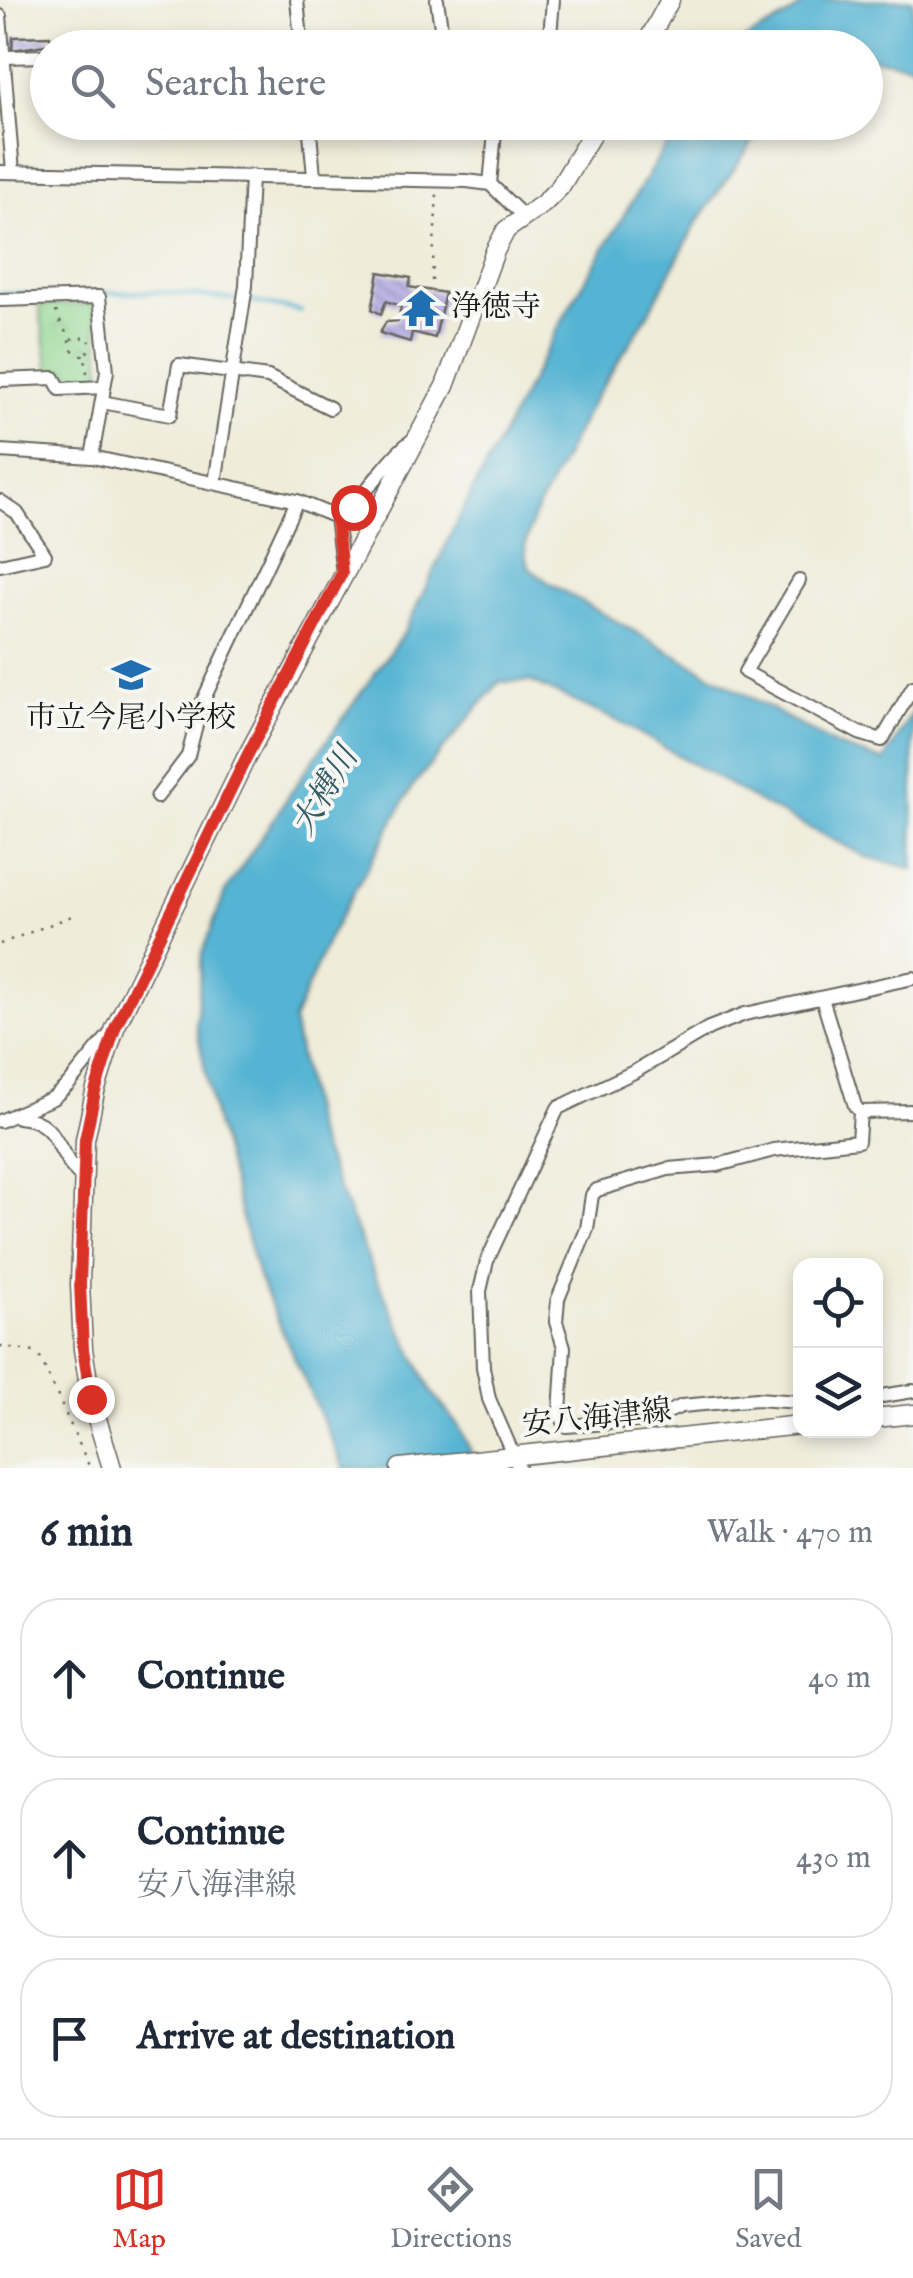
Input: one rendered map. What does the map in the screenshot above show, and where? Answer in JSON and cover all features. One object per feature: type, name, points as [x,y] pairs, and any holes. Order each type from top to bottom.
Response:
[{"type":"main road","points":[[654,30],[670,0]]},
{"type":"main road","points":[[112,1468],[91,1399],[83,1349],[80,1284],[88,1124],[115,1028],[238,774],[456,361],[494,251],[506,230],[522,215],[543,204],[560,186],[588,140]]},
{"type":"main road","points":[[883,1417],[913,1414]]},
{"type":"main road","name":"安八海津線","points":[[400,1468],[494,1457],[516,1462],[793,1426]]},
{"type":"street","points":[[297,0],[300,30]]},
{"type":"street","points":[[437,0],[441,30]]},
{"type":"street","points":[[550,30],[553,0]]},
{"type":"street","points":[[0,16],[7,172],[314,176],[490,184],[522,215]]},
{"type":"street","points":[[4,56],[30,56]]},
{"type":"street","points":[[311,140],[314,176]]},
{"type":"street","points":[[490,184],[494,140]]},
{"type":"street","points":[[215,483],[246,286],[251,176]]},
{"type":"street","points":[[0,300],[98,298],[107,371],[92,457]]},
{"type":"street","points":[[0,380],[54,378],[60,389],[89,388],[170,415],[178,364],[268,377],[330,408]]},
{"type":"street","points":[[336,517],[353,507],[392,454],[416,437]]},
{"type":"street","points":[[0,450],[92,457],[297,501],[336,517]]},
{"type":"street","points":[[0,501],[16,513],[44,554],[0,565]]},
{"type":"street","points":[[157,796],[188,756],[202,705],[297,501]]},
{"type":"street","points":[[336,517],[342,573]]},
{"type":"street","points":[[799,582],[745,672],[859,733],[882,740],[913,687]]},
{"type":"street","points":[[516,1462],[489,1400],[483,1367],[480,1291],[487,1261],[558,1108],[636,1071],[709,1028],[745,1014],[913,978]]},
{"type":"street","points":[[793,1402],[757,1399],[682,1406],[648,1420],[566,1426],[560,1413],[564,1346],[556,1322],[558,1299],[586,1229],[592,1195],[597,1190],[668,1168],[718,1165],[774,1150],[858,1142],[860,1112],[822,998]]},
{"type":"street","points":[[6,1119],[53,1098],[70,1084],[115,1028]]},
{"type":"street","points":[[860,1112],[913,1111]]},
{"type":"street","points":[[6,1119],[33,1118],[49,1128],[75,1173],[83,1179]]},
{"type":"street","points":[[883,1396],[913,1391]]},
{"type":"path","points":[[432,281],[438,180]]},
{"type":"path","points":[[54,298],[59,324],[71,338],[72,350],[85,356]]},
{"type":"path","points":[[71,338],[88,337],[91,343],[85,356],[89,388]]},
{"type":"path","points":[[0,944],[72,916]]},
{"type":"path","points":[[0,1346],[34,1352],[40,1359],[90,1468]]},
{"type":"green space","points":[[94,304],[100,382],[63,385],[49,369],[39,305]]},
{"type":"water","points":[[807,0],[913,0],[913,65],[883,60],[883,30],[763,30]]},
{"type":"water","name":"大榑川","points":[[669,140],[754,140],[696,224],[647,316],[591,404],[533,518],[525,546],[526,558],[530,569],[549,583],[837,746],[884,761],[913,711],[913,869],[867,857],[766,806],[620,722],[530,681],[499,682],[412,787],[328,939],[293,1021],[315,1132],[377,1280],[432,1392],[459,1427],[479,1468],[344,1468],[258,1277],[214,1116],[196,1024],[202,954],[225,892],[405,631],[459,517],[571,304]]},
{"type":"building","points":[[13,37],[30,37],[30,47],[12,50]]},
{"type":"building","name":"浄徳寺","points":[[379,272],[411,278],[409,287],[445,293],[435,338],[412,332],[410,342],[380,333],[386,322],[398,321],[401,306],[386,301],[381,314],[372,309]]},
{"type":"waterway","points":[[100,293],[160,292],[240,300]]},
{"type":"waterway","points":[[0,293],[25,293]]},
{"type":"waterway","points":[[249,301],[301,311]]},
{"type":"place","name":"浄徳寺","points":[[421,308]]},
{"type":"place","name":"市立今尾小学校","points":[[131,675]]},
{"type":"route","points":[[91,1399],[83,1349],[80,1284],[85,1140],[95,1092],[115,1028],[246,758],[342,573],[336,517],[353,507]]}]
